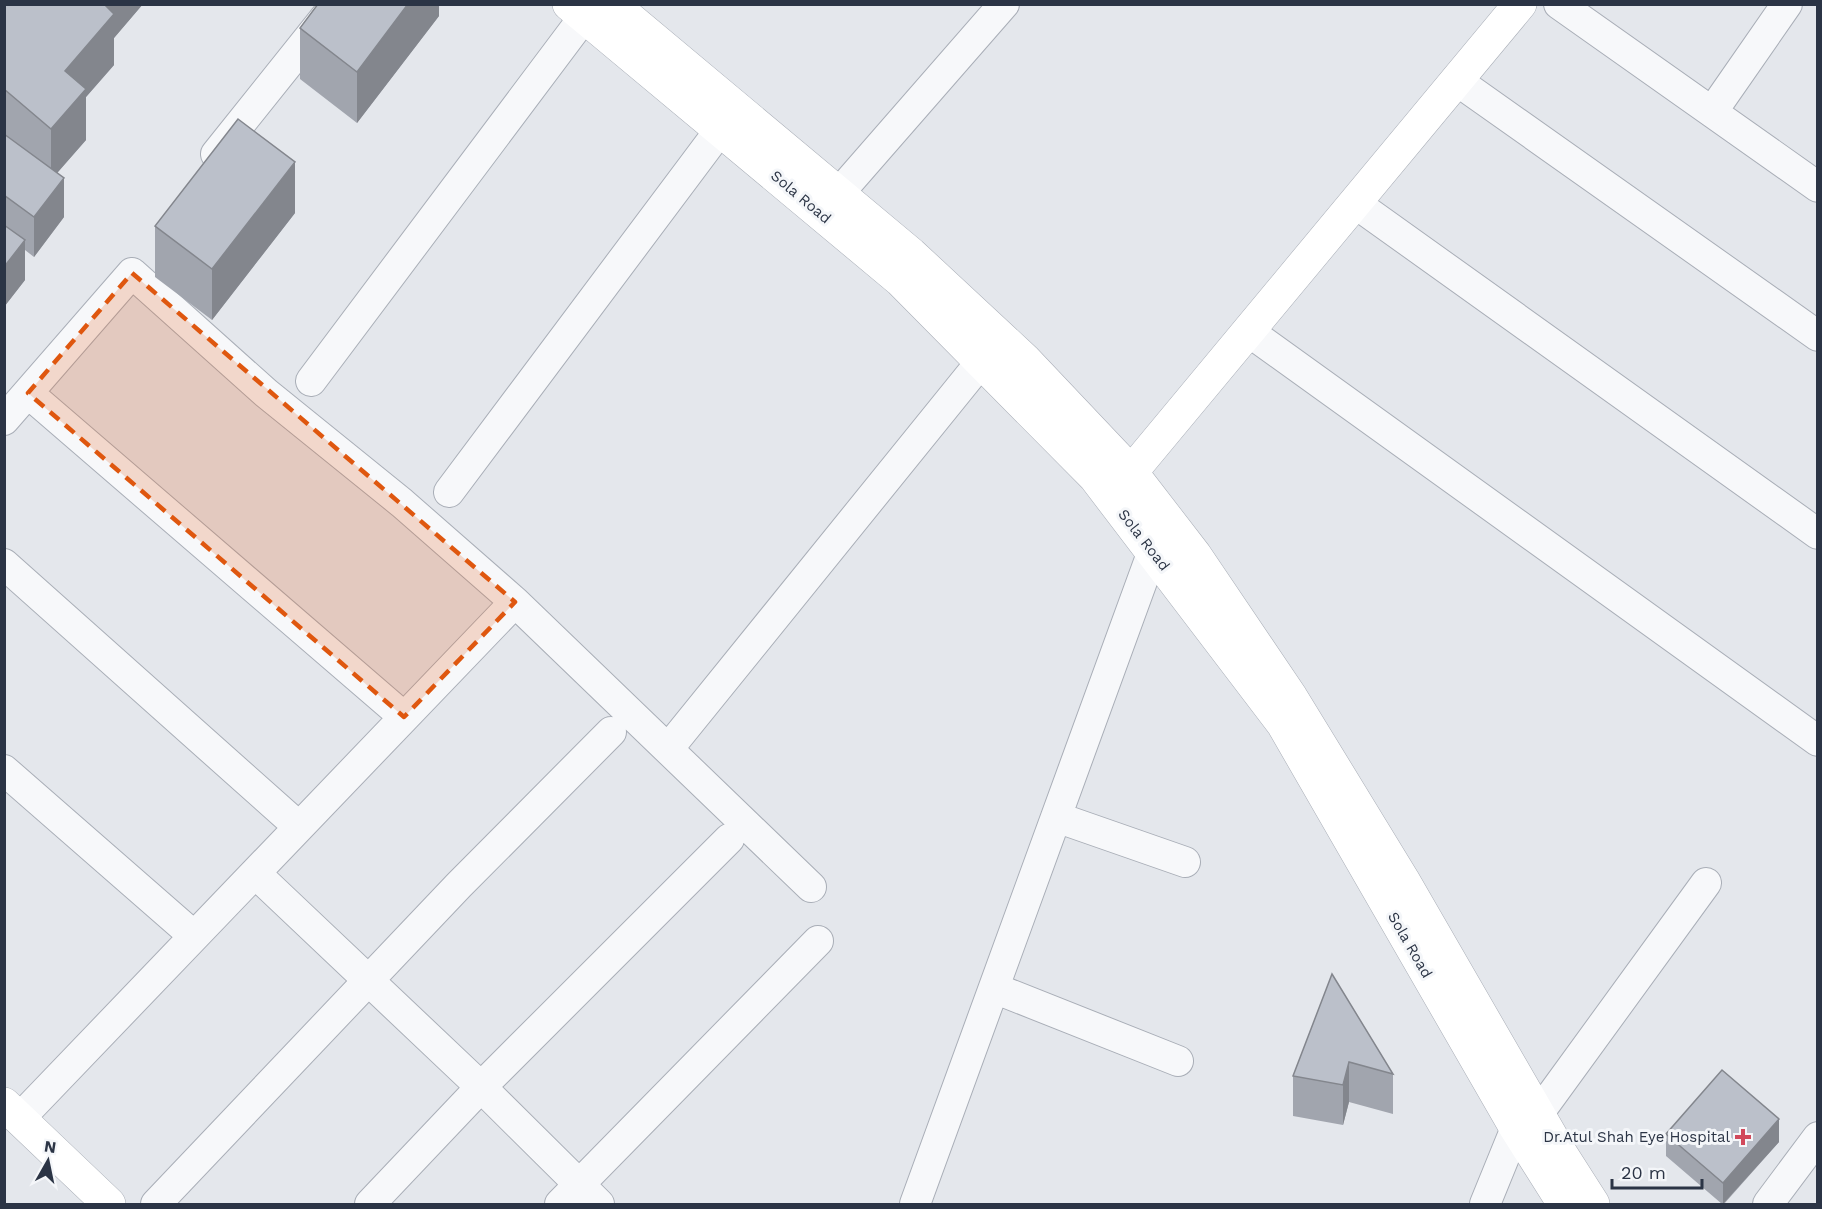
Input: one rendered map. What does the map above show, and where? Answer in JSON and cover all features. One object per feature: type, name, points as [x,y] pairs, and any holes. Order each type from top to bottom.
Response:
[{"type":"main road","points":[[1110,497],[1520,4]]},
{"type":"main road","name":"Sola Road","points":[[589,9],[838,193],[911,254],[1025,360],[1131,472],[1195,555],[1291,697],[1403,880],[1527,1121],[1564,1204]]},
{"type":"main road","name":"Sola Road","points":[[589,9],[720,130],[900,280],[1095,477],[1283,724],[1527,1121],[1593,1204]]},
{"type":"main road","points":[[12,1112],[104,1202]]},
{"type":"street","points":[[198,177],[336,4]]},
{"type":"street","points":[[838,193],[1004,4]]},
{"type":"street","points":[[1559,4],[1712,112],[1815,180]]},
{"type":"street","points":[[1712,112],[1787,4]]},
{"type":"street","points":[[310,381],[589,9]]},
{"type":"street","points":[[1456,80],[1818,336]]},
{"type":"street","points":[[449,492],[720,130]]},
{"type":"street","points":[[1355,203],[1818,534]]},
{"type":"street","points":[[4,420],[132,273],[266,393],[402,503],[514,602],[811,887]]},
{"type":"street","points":[[1248,331],[1818,741]]},
{"type":"street","points":[[668,749],[981,362]]},
{"type":"street","points":[[28,393],[404,717]]},
{"type":"street","points":[[915,1204],[1153,551]]},
{"type":"street","points":[[4,564],[299,827]]},
{"type":"street","points":[[12,1112],[194,936],[514,602]]},
{"type":"street","points":[[156,1204],[368,980],[611,732]]},
{"type":"street","points":[[4,770],[194,936]]},
{"type":"street","points":[[1056,817],[1185,862]]},
{"type":"street","points":[[370,1204],[481,1087],[729,839]]},
{"type":"street","points":[[255,873],[481,1087],[579,1198],[818,941]]},
{"type":"street","points":[[1485,1204],[1527,1121],[1706,883]]},
{"type":"street","points":[[994,988],[1178,1061]]},
{"type":"street","points":[[1768,1204],[1818,1137]]},
{"type":"highlighted area","points":[[132,273],[515,602],[404,717],[28,393]]},
{"type":"building","points":[[4,4],[104,4],[114,14],[65,71],[86,89],[51,129],[4,89]]},
{"type":"building","points":[[318,4],[408,4],[357,72],[300,28]]},
{"type":"building","points":[[238,119],[295,162],[212,269],[155,226]]},
{"type":"building","points":[[4,134],[64,178],[34,217],[4,195]]},
{"type":"building","points":[[4,225],[25,240],[4,267]]},
{"type":"building","points":[[1332,974],[1393,1074],[1349,1062],[1343,1085],[1293,1076]]},
{"type":"building","points":[[1722,1070],[1779,1119],[1723,1183],[1666,1134]]},
{"type":"place","name":"Dr.Atul Shah Eye Hospital","points":[[1743,1137]]}]
